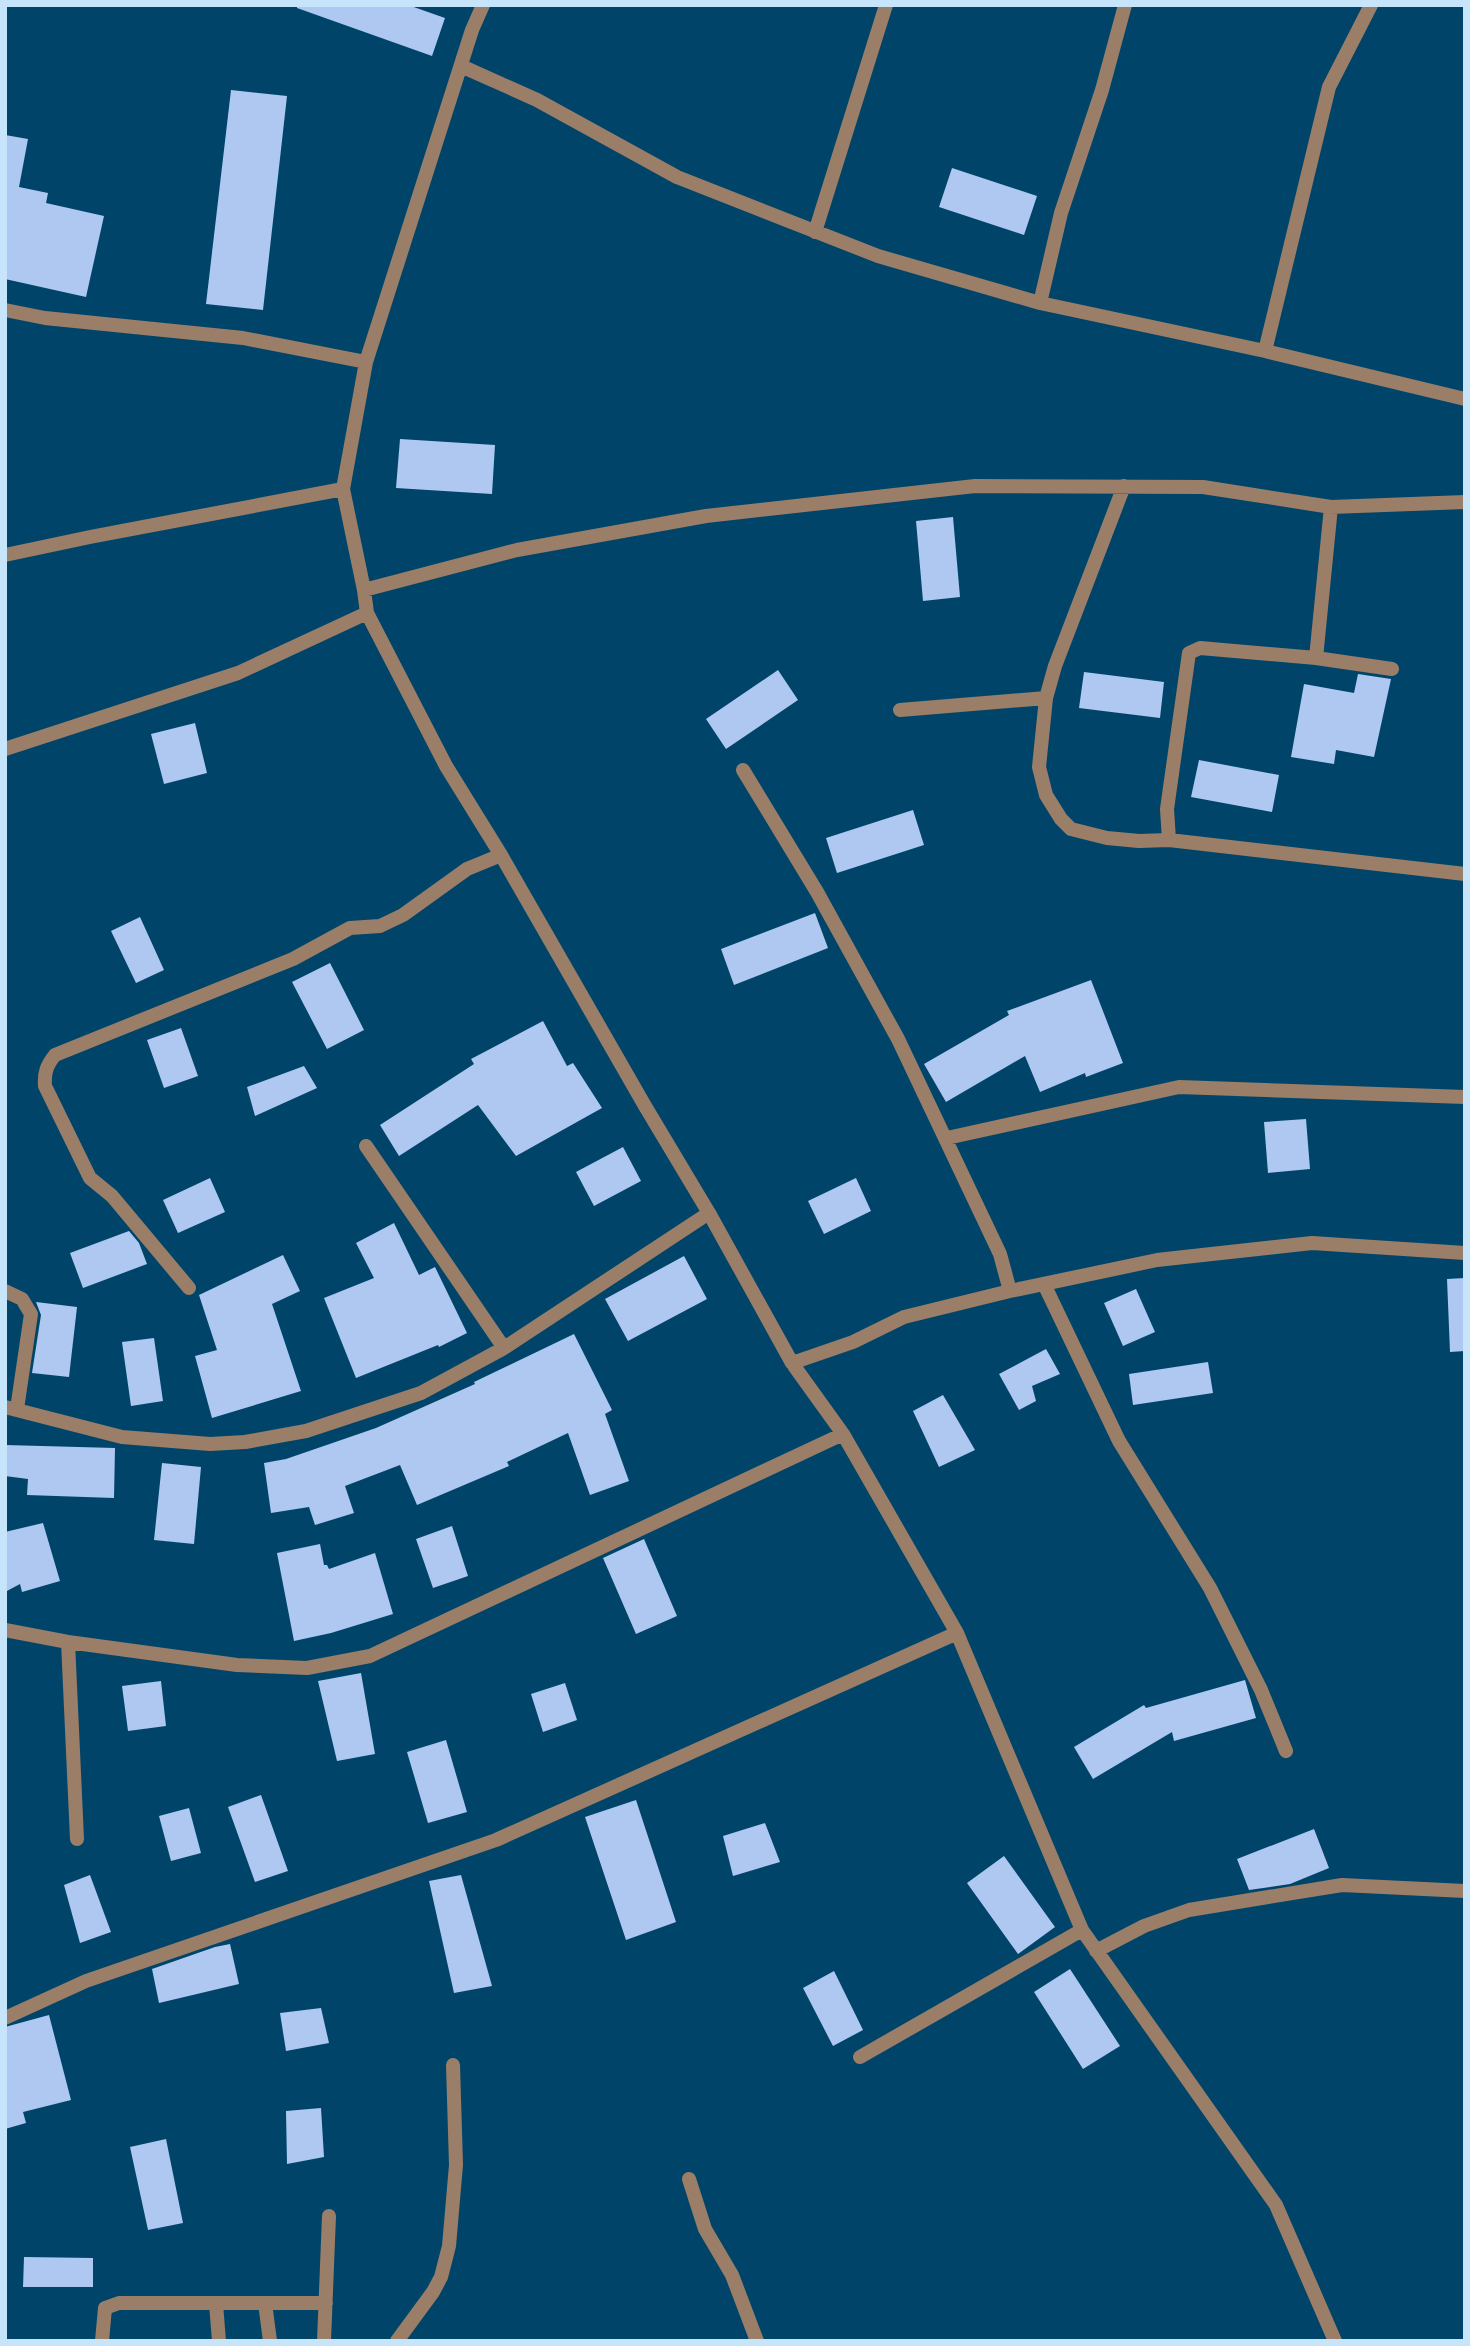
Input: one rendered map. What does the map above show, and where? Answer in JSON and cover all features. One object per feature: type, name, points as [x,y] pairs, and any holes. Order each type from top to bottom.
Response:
[{"type":"street","points":[[815,232],[882,26],[886,5]]},
{"type":"street","points":[[1040,303],[1062,213],[1102,90],[1125,5]]},
{"type":"street","points":[[1265,351],[1329,87],[1371,5]]},
{"type":"street","points":[[479,7],[366,362],[343,489],[367,613],[446,766],[501,855],[709,1213],[792,1363],[843,1434],[957,1633],[1082,1930],[1276,2205],[1335,2341]]},
{"type":"street","points":[[461,66],[537,100],[677,177],[878,256],[1040,303],[1265,351],[1465,399]]},
{"type":"street","points":[[5,310],[45,318],[243,338],[366,362]]},
{"type":"street","points":[[364,590],[517,550],[706,516],[975,485],[1203,487],[1331,507],[1465,502]]},
{"type":"street","points":[[1124,486],[1055,666],[1046,698],[1039,767],[1046,795],[1061,819],[1071,829],[1084,834],[1139,841],[1169,840],[1465,874]]},
{"type":"street","points":[[5,555],[343,489]]},
{"type":"street","points":[[1316,658],[1331,507]]},
{"type":"street","points":[[5,749],[238,673],[367,613]]},
{"type":"street","points":[[1169,840],[1167,809],[1189,653],[1200,648],[1316,658],[1392,669]]},
{"type":"street","points":[[900,710],[1046,698]]},
{"type":"street","points":[[743,770],[817,892],[898,1039],[1000,1254],[1010,1290]]},
{"type":"street","points":[[189,1288],[112,1196],[90,1178],[45,1086],[47,1064],[55,1055],[293,959],[350,928],[380,926],[403,915],[467,869],[501,855]]},
{"type":"street","points":[[947,1138],[1180,1087],[1465,1097]]},
{"type":"street","points":[[366,1146],[504,1348]]},
{"type":"street","points":[[5,1291],[22,1299],[32,1314],[11,1408],[122,1437],[210,1444],[245,1442],[306,1431],[421,1393],[504,1348],[709,1213]]},
{"type":"street","points":[[792,1363],[853,1342],[904,1317],[1010,1290],[1157,1260],[1312,1243],[1465,1253]]},
{"type":"street","points":[[1044,1284],[1119,1441],[1210,1588],[1261,1690],[1286,1751]]},
{"type":"street","points":[[5,1630],[68,1642],[237,1665],[307,1668],[370,1656],[843,1434]]},
{"type":"street","points":[[5,2018],[86,1981],[496,1840],[957,1633]]},
{"type":"street","points":[[68,1642],[77,1839]]},
{"type":"street","points":[[1096,1951],[1144,1926],[1189,1910],[1342,1885],[1465,1891]]},
{"type":"street","points":[[860,2057],[1082,1930]]},
{"type":"street","points":[[397,2341],[442,2277],[449,2246],[456,2165],[453,2065]]},
{"type":"street","points":[[689,2179],[705,2229],[732,2275],[757,2341]]},
{"type":"street","points":[[324,2341],[330,2216]]},
{"type":"street","points":[[102,2341],[105,2308],[119,2303],[326,2303]]},
{"type":"street","points":[[265,2303],[270,2341]]},
{"type":"street","points":[[216,2304],[219,2341]]},
{"type":"building","points":[[297,5],[408,5],[445,18],[432,56],[297,8]]},
{"type":"building","points":[[231,90],[287,96],[263,310],[206,304]]},
{"type":"building","points":[[5,135],[28,139],[19,187],[48,193],[46,203],[104,216],[86,297],[5,279]]},
{"type":"building","points":[[952,168],[1037,196],[1024,235],[939,207]]},
{"type":"building","points":[[400,439],[495,445],[492,494],[396,488]]},
{"type":"building","points":[[953,517],[960,597],[923,601],[916,521]]},
{"type":"building","points":[[778,670],[798,700],[726,749],[706,719]]},
{"type":"building","points":[[1084,672],[1164,682],[1160,718],[1079,708]]},
{"type":"building","points":[[1358,674],[1391,679],[1374,757],[1336,750],[1334,764],[1291,757],[1304,684],[1354,693]]},
{"type":"building","points":[[195,723],[207,773],[164,784],[151,734]]},
{"type":"building","points":[[1199,760],[1279,775],[1272,812],[1191,797]]},
{"type":"building","points":[[913,810],[924,845],[837,873],[826,838]]},
{"type":"building","points":[[815,913],[828,948],[734,985],[721,949]]},
{"type":"building","points":[[140,917],[164,970],[136,983],[111,931]]},
{"type":"building","points":[[330,963],[364,1030],[327,1049],[292,982]]},
{"type":"building","points":[[1091,980],[1123,1063],[1086,1077],[1085,1073],[1040,1092],[1025,1056],[946,1102],[924,1064],[1009,1015],[1007,1011]]},
{"type":"building","points":[[543,1021],[567,1066],[573,1063],[602,1108],[516,1156],[478,1105],[399,1156],[380,1125],[474,1064],[471,1059]]},
{"type":"building","points":[[181,1028],[198,1076],[164,1088],[147,1040]]},
{"type":"building","points":[[304,1066],[317,1088],[255,1116],[247,1087]]},
{"type":"building","points":[[1306,1119],[1310,1169],[1268,1173],[1264,1122]]},
{"type":"building","points":[[623,1147],[641,1181],[594,1206],[576,1172]]},
{"type":"building","points":[[210,1178],[225,1212],[178,1233],[163,1200]]},
{"type":"building","points":[[856,1178],[871,1211],[824,1234],[808,1201]]},
{"type":"building","points":[[394,1223],[419,1275],[435,1267],[467,1333],[439,1347],[438,1345],[356,1378],[324,1298],[374,1278],[356,1243]]},
{"type":"building","points":[[129,1231],[139,1243],[147,1264],[83,1288],[70,1253]]},
{"type":"building","points":[[283,1255],[300,1291],[272,1304],[301,1391],[212,1418],[195,1356],[217,1350],[199,1295]]},
{"type":"building","points":[[684,1256],[707,1299],[628,1341],[605,1299]]},
{"type":"building","points":[[1465,1278],[1465,1351],[1450,1352],[1447,1279]]},
{"type":"building","points":[[1136,1289],[1155,1332],[1123,1346],[1104,1303]]},
{"type":"building","points":[[36,1302],[77,1307],[69,1377],[32,1373],[41,1315]]},
{"type":"building","points":[[574,1334],[612,1410],[605,1414],[629,1481],[590,1495],[568,1433],[507,1462],[509,1466],[417,1505],[400,1465],[345,1486],[354,1513],[315,1525],[309,1507],[271,1513],[264,1463],[286,1459],[376,1428],[475,1384],[474,1382]]},
{"type":"building","points":[[154,1338],[163,1401],[131,1406],[122,1342]]},
{"type":"building","points":[[1046,1349],[1060,1374],[1032,1386],[1036,1401],[1019,1410],[999,1374]]},
{"type":"building","points":[[1208,1362],[1213,1393],[1133,1405],[1129,1374]]},
{"type":"building","points":[[943,1395],[975,1450],[939,1467],[913,1411]]},
{"type":"building","points":[[5,1445],[115,1448],[114,1498],[27,1495],[28,1479],[5,1476]]},
{"type":"building","points":[[162,1463],[201,1467],[194,1544],[154,1540]]},
{"type":"building","points":[[43,1523],[60,1581],[22,1592],[20,1584],[5,1592],[5,1532]]},
{"type":"building","points":[[452,1526],[468,1576],[433,1588],[416,1539]]},
{"type":"building","points":[[644,1539],[677,1616],[636,1634],[603,1558]]},
{"type":"building","points":[[320,1544],[324,1565],[329,1569],[375,1553],[393,1614],[294,1641],[277,1553]]},
{"type":"building","points":[[361,1673],[375,1754],[337,1761],[318,1681]]},
{"type":"building","points":[[1245,1680],[1256,1718],[1174,1741],[1172,1732],[1093,1779],[1074,1747],[1144,1705],[1146,1708]]},
{"type":"building","points":[[161,1681],[166,1726],[128,1731],[122,1686]]},
{"type":"building","points":[[565,1683],[577,1720],[543,1732],[531,1694]]},
{"type":"building","points":[[446,1740],[467,1812],[428,1823],[407,1752]]},
{"type":"building","points":[[261,1795],[288,1871],[255,1882],[228,1807]]},
{"type":"building","points":[[636,1800],[676,1922],[626,1940],[585,1817]]},
{"type":"building","points":[[189,1808],[201,1853],[171,1861],[159,1816]]},
{"type":"building","points":[[765,1823],[780,1862],[733,1876],[723,1836]]},
{"type":"building","points":[[1314,1829],[1329,1868],[1290,1884],[1249,1890],[1237,1859]]},
{"type":"building","points":[[1004,1856],[1055,1927],[1018,1954],[967,1883]]},
{"type":"building","points":[[90,1875],[111,1932],[80,1943],[64,1885]]},
{"type":"building","points":[[461,1875],[492,1986],[454,1993],[429,1881]]},
{"type":"building","points":[[230,1944],[239,1984],[159,2003],[152,1969]]},
{"type":"building","points":[[1070,1969],[1120,2046],[1083,2069],[1034,1992]]},
{"type":"building","points":[[834,1971],[863,2030],[833,2046],[803,1988]]},
{"type":"building","points":[[321,2008],[329,2043],[286,2051],[280,2013]]},
{"type":"building","points":[[49,2015],[71,2100],[23,2112],[26,2123],[5,2129],[5,2027]]},
{"type":"building","points":[[321,2108],[324,2157],[287,2164],[286,2111]]},
{"type":"building","points":[[166,2139],[183,2223],[148,2230],[130,2147]]},
{"type":"building","points":[[24,2257],[93,2258],[93,2287],[23,2287]]}]
